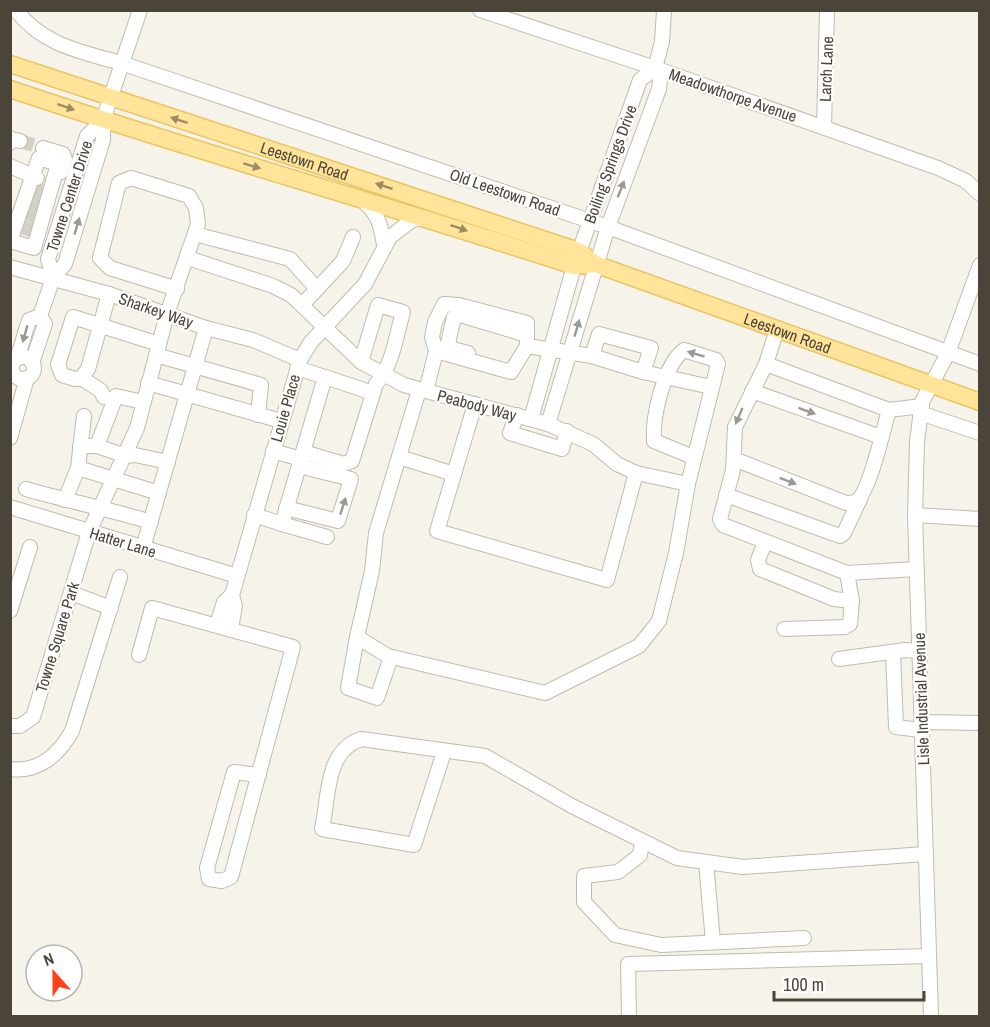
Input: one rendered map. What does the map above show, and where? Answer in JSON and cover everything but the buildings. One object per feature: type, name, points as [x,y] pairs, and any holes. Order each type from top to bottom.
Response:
[{"type":"main road","name":"Leestown Road","points":[[10,64],[577,259]]},
{"type":"main road","name":"Leestown Road","points":[[10,89],[361,199],[595,264],[980,402]]},
{"type":"street","name":"Old Leestown Road","points":[[16,10],[34,31],[57,44],[124,64],[608,227],[980,364]]},
{"type":"street","name":"Towne Center Drive","points":[[40,316],[53,278],[65,264],[71,246],[103,140],[103,120],[124,64],[140,10]]},
{"type":"street","name":"Meadowthorpe Avenue","points":[[480,10],[495,13],[655,68],[956,175],[980,194]]},
{"type":"street","name":"Boiling Springs Drive","points":[[531,419],[589,221],[640,80],[655,68],[662,42],[664,10]]},
{"type":"street","name":"Larch Lane","points":[[824,127],[827,10]]},
{"type":"street","name":"Boiling Springs Drive","points":[[548,424],[595,264],[659,89],[660,79],[655,68]]},
{"type":"street","name":"Towne Center Drive","points":[[53,278],[48,259],[87,135],[103,120]]},
{"type":"street","points":[[10,166],[35,203],[34,248],[10,241],[35,203],[58,183],[65,159],[63,154],[43,148]]},
{"type":"street","name":"Towne Square Park","points":[[10,726],[20,726],[33,717],[89,532],[113,478],[126,456],[167,314],[178,285],[188,258],[198,224],[196,208],[189,196],[131,178],[119,183],[100,258],[110,268],[144,270],[178,285]]},
{"type":"street","points":[[35,203],[68,198]]},
{"type":"street","points":[[361,199],[374,210],[381,225],[384,245]]},
{"type":"street","name":"Louie Place","points":[[224,626],[224,602],[232,595],[280,420],[298,364],[325,327],[365,284],[384,245],[397,229],[412,220],[427,218]]},
{"type":"street","points":[[195,234],[290,259],[317,289]]},
{"type":"street","points":[[302,305],[343,261],[353,237]]},
{"type":"street","name":"Peabody Way","points":[[188,258],[273,286],[291,295],[361,362],[404,386],[548,424],[593,444],[617,464],[636,473],[688,484]]},
{"type":"street","name":"Lisle Industrial Avenue","points":[[931,1017],[915,515],[921,409],[931,384],[948,353],[980,265]]},
{"type":"street","name":"Sharkey Way","points":[[10,267],[109,294],[206,328],[253,340],[325,377],[373,393]]},
{"type":"street","points":[[81,378],[88,369],[109,294]]},
{"type":"street","points":[[311,467],[344,464],[352,461],[375,384],[384,374],[403,312],[378,304],[361,362]]},
{"type":"street","points":[[391,657],[377,698],[348,688],[372,571],[376,533],[399,457],[436,351],[432,338],[444,304],[459,305],[527,323],[527,341],[511,372],[436,351]]},
{"type":"street","points":[[504,371],[500,363],[453,349],[448,343],[454,317],[460,315],[550,349],[592,356],[643,372],[711,387]]},
{"type":"street","name":"Towne Center Drive","points":[[17,359],[29,320],[40,316]]},
{"type":"street","name":"Towne Center Drive","points":[[32,363],[45,324],[40,316]]},
{"type":"street","points":[[97,446],[104,399],[100,390],[81,378],[62,375],[58,370],[73,317],[195,365],[261,386],[258,415]]},
{"type":"street","points":[[143,548],[206,328]]},
{"type":"street","points":[[777,329],[766,364],[735,427],[734,459],[720,519],[723,525],[847,573],[917,569]]},
{"type":"street","points":[[592,356],[599,334],[651,348],[643,372]]},
{"type":"street","points":[[357,637],[391,657],[545,693],[639,646],[659,621],[676,553],[693,457],[718,364],[716,360],[684,350],[667,376],[653,423],[654,441],[693,457]]},
{"type":"street","points":[[10,438],[17,378],[12,368],[17,359],[24,357],[32,363],[33,370],[17,378]]},
{"type":"street","points":[[766,364],[889,410],[921,409],[980,434]]},
{"type":"street","points":[[282,524],[286,508],[311,467],[325,377]]},
{"type":"street","points":[[148,383],[280,420]]},
{"type":"street","points":[[752,391],[881,437]]},
{"type":"street","points":[[104,399],[143,402]]},
{"type":"street","points":[[475,404],[437,531],[607,580],[636,473]]},
{"type":"street","points":[[726,495],[835,536],[844,533],[861,497],[889,410]]},
{"type":"street","points":[[517,415],[510,433],[562,449],[567,431]]},
{"type":"street","points":[[65,500],[78,468],[84,416]]},
{"type":"street","points":[[80,446],[97,446],[126,456],[135,454],[168,462]]},
{"type":"street","points":[[273,451],[311,467],[351,479],[338,521],[286,508]]},
{"type":"street","points":[[399,457],[454,474]]},
{"type":"street","points":[[734,459],[846,503],[856,502],[861,497]]},
{"type":"street","points":[[78,468],[159,493]]},
{"type":"street","points":[[26,489],[65,500],[100,506],[151,522]]},
{"type":"street","name":"Hatter Lane","points":[[10,507],[237,576]]},
{"type":"street","points":[[254,515],[327,537]]},
{"type":"street","points":[[915,515],[980,519]]},
{"type":"street","points":[[765,542],[758,560],[760,569],[834,599],[852,601]]},
{"type":"street","points":[[10,611],[30,547]]},
{"type":"street","points":[[784,629],[845,627],[850,624],[852,601],[847,573]]},
{"type":"street","points":[[10,769],[29,770],[45,762],[63,747],[72,731],[120,577]]},
{"type":"street","points":[[71,593],[111,608]]},
{"type":"street","points":[[139,656],[152,608],[224,626],[293,647],[259,775],[231,877],[222,881],[209,879],[207,868],[234,772],[259,775]]},
{"type":"street","points":[[839,659],[919,651]]},
{"type":"street","points":[[892,652],[896,727],[980,723]]},
{"type":"street","points":[[444,752],[414,845],[322,829],[337,756],[349,744],[361,739],[485,756],[572,806],[642,843],[677,858],[743,867],[925,854]]},
{"type":"street","points":[[642,843],[640,855],[618,872],[584,876],[584,902],[615,934],[661,945],[804,938]]},
{"type":"street","points":[[706,862],[713,942]]},
{"type":"street","points":[[629,1017],[628,964],[929,956]]},
{"type":"tunnel","points":[[20,141],[43,148]]},
{"type":"tunnel","points":[[34,189],[46,192]]},
{"type":"tunnel","points":[[30,202],[42,205]]},
{"type":"tunnel","points":[[26,213],[38,217]]},
{"type":"tunnel","points":[[22,227],[34,231]]}]
